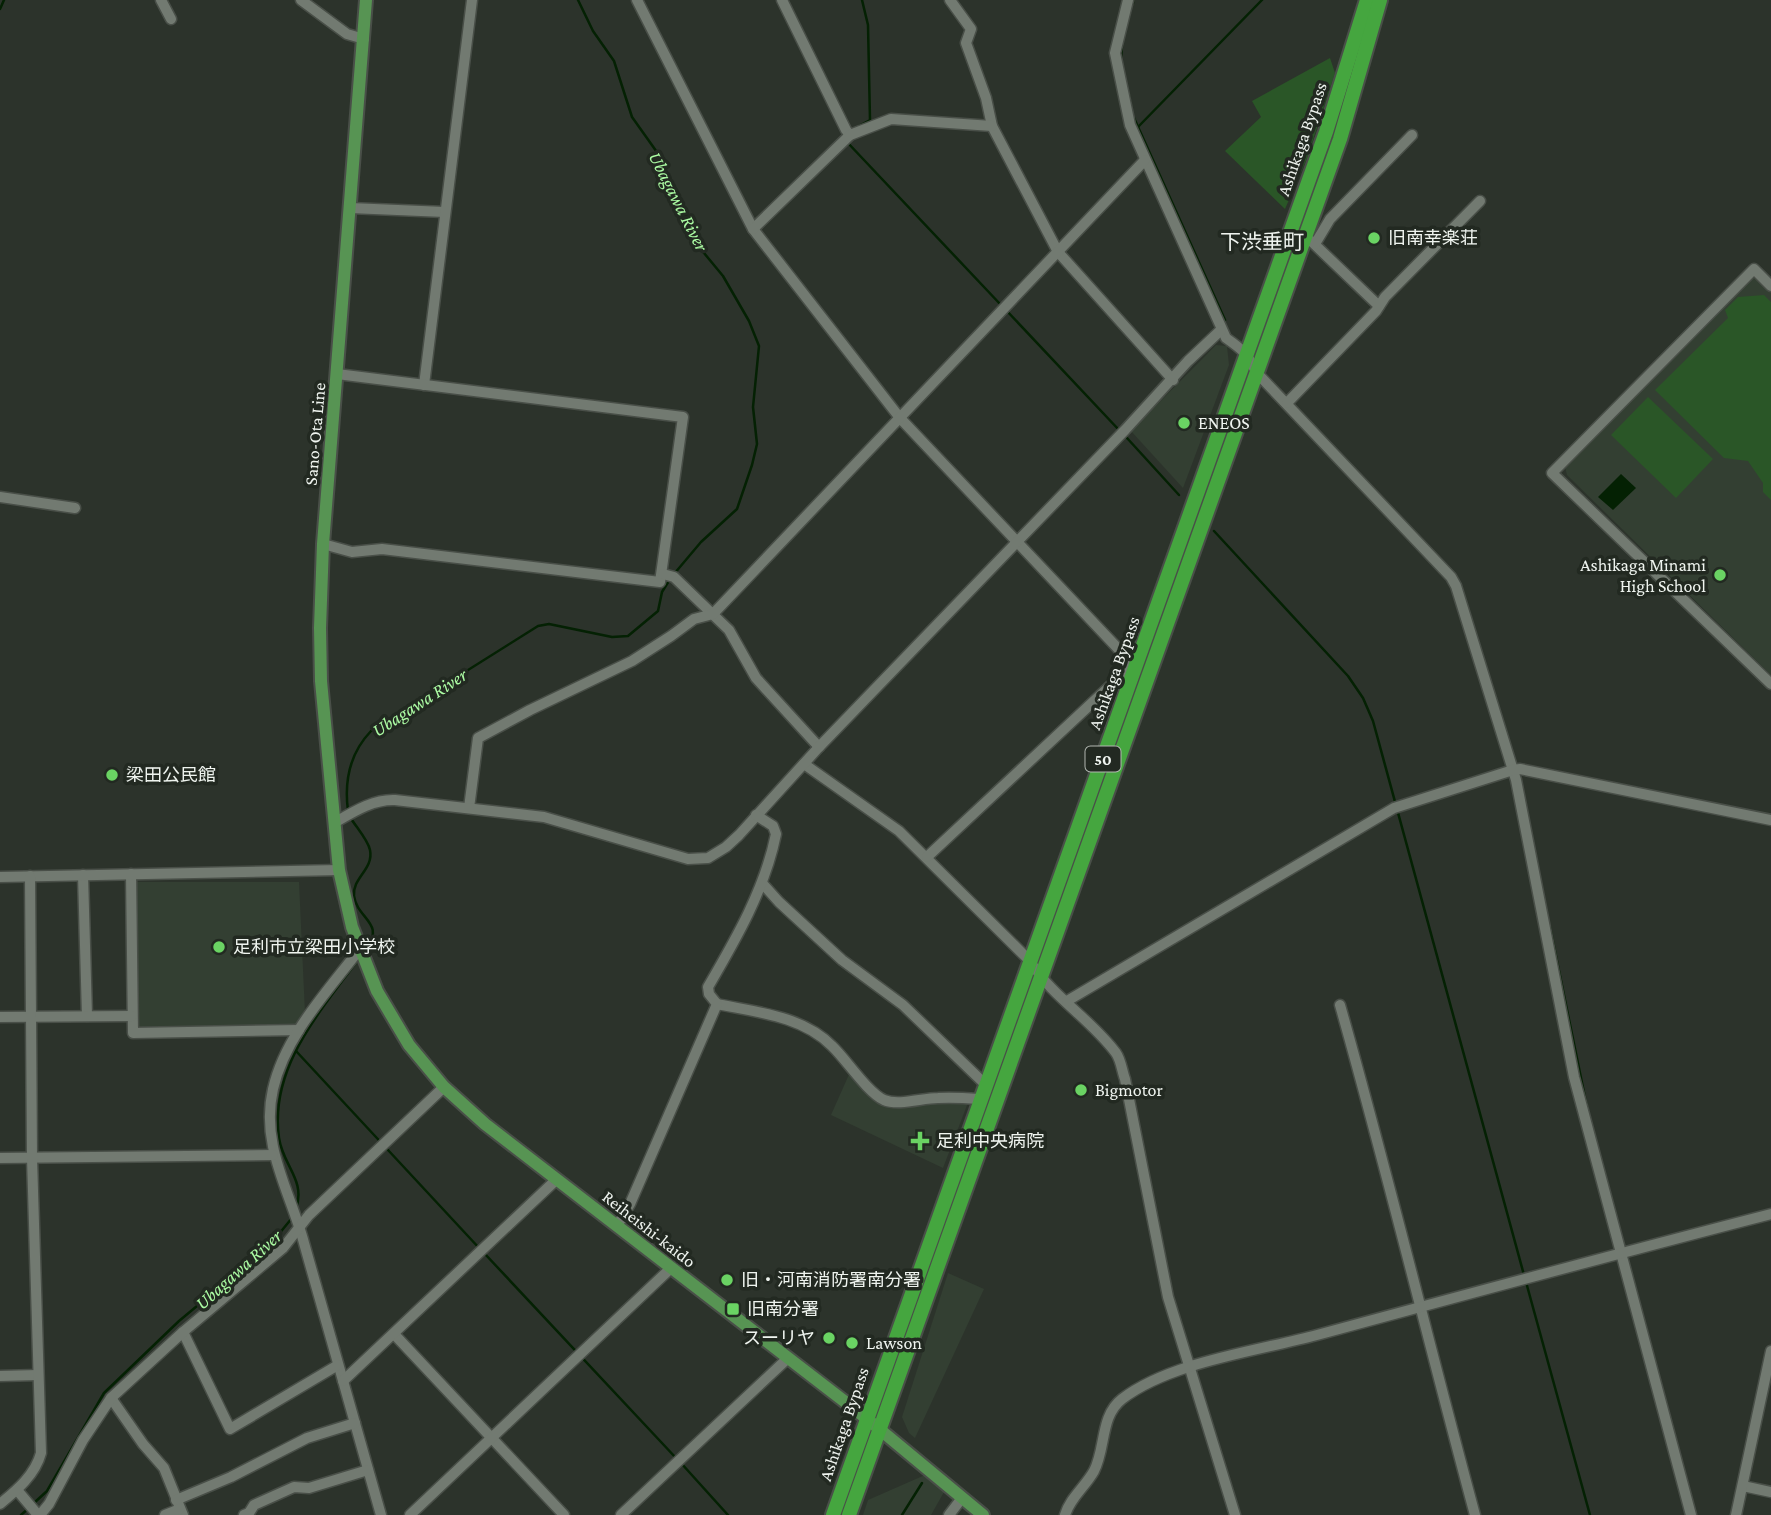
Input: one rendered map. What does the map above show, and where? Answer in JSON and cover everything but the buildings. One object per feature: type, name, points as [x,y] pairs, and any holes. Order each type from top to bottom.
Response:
[{"type":"highway","name":"Ashikaga Bypass","points":[[833,1515],[1129,676],[1326,132],[1367,0]]},
{"type":"highway","name":"Ashikaga Bypass","points":[[849,1515],[1256,372],[1309,242],[1380,0]]},
{"type":"main road","name":"Sano-Ota Line","points":[[361,955],[344,898],[339,870],[338,821],[321,681],[320,628],[323,544],[366,0]]},
{"type":"main road","name":"Reiheishi-kaido","points":[[361,955],[397,1027],[444,1087],[485,1124],[866,1418],[966,1506],[983,1515]]},
{"type":"street","points":[[161,0],[171,19]]},
{"type":"street","points":[[301,0],[347,34],[364,39]]},
{"type":"street","points":[[424,385],[472,0]]},
{"type":"street","points":[[637,0],[753,229],[900,418],[1126,657],[1129,676],[927,857]]},
{"type":"street","points":[[782,0],[845,130],[850,135]]},
{"type":"street","points":[[950,0],[971,29],[966,43],[986,98],[992,127],[1058,252],[1173,380]]},
{"type":"street","points":[[1128,0],[1115,53],[1130,125],[1226,338],[1239,345],[1256,372],[1451,577],[1460,598],[1513,770],[1574,1077],[1691,1515]]},
{"type":"street","points":[[753,229],[850,135],[891,119],[992,127]]},
{"type":"street","points":[[1379,306],[1309,242],[1412,135]]},
{"type":"street","points":[[469,808],[478,738],[632,661],[694,619],[713,614],[1145,160]]},
{"type":"street","points":[[1287,403],[1385,297],[1480,201]]},
{"type":"street","points":[[350,208],[445,212]]},
{"type":"street","points":[[1771,286],[1754,269],[1552,473],[1771,684]]},
{"type":"street","points":[[338,821],[385,800],[469,808],[544,817],[670,854],[708,858],[726,847],[1173,380],[1188,361],[1222,330]]},
{"type":"street","points":[[323,544],[352,552],[382,549],[660,582],[683,417],[337,374]]},
{"type":"street","points":[[0,497],[75,508]]},
{"type":"street","points":[[663,574],[674,577],[729,630],[756,678],[819,747]]},
{"type":"street","points":[[804,764],[891,824],[927,857],[1030,961],[1040,978],[1067,1001],[1118,1055],[1168,1297],[1236,1515]]},
{"type":"street","points":[[1067,1001],[1394,808],[1513,770],[1520,769],[1771,820]]},
{"type":"street","points":[[756,815],[773,826],[776,834],[762,883],[736,939],[708,987],[709,994],[717,1004],[796,1022],[815,1032],[831,1044],[883,1100],[895,1102],[983,1092]]},
{"type":"street","points":[[0,877],[339,870]]},
{"type":"street","points":[[131,874],[133,1033],[299,1030]]},
{"type":"street","points":[[83,875],[87,1016]]},
{"type":"street","points":[[0,1504],[28,1478],[41,1454],[32,1158],[30,876]]},
{"type":"street","points":[[762,883],[842,960],[939,1037],[983,1092]]},
{"type":"street","points":[[361,955],[299,1030],[282,1062],[270,1105],[273,1154],[299,1223],[381,1515]]},
{"type":"street","points":[[617,1226],[630,1205],[717,1004]]},
{"type":"street","points":[[1340,1005],[1385,1163],[1419,1307],[1475,1515]]},
{"type":"street","points":[[0,1017],[132,1016]]},
{"type":"street","points":[[17,1490],[38,1515],[49,1504],[83,1440],[111,1398],[183,1332],[283,1248],[299,1223],[444,1087]]},
{"type":"street","points":[[0,1158],[273,1154]]},
{"type":"street","points":[[343,1381],[556,1180]]},
{"type":"street","points":[[1065,1515],[1093,1471],[1102,1449],[1108,1417],[1120,1401],[1180,1368],[1771,1214]]},
{"type":"street","points":[[411,1515],[671,1268]]},
{"type":"street","points":[[183,1332],[230,1429],[338,1365]]},
{"type":"street","points":[[394,1334],[564,1515]]},
{"type":"street","points":[[1736,1515],[1771,1351]]},
{"type":"street","points":[[621,1515],[787,1359]]},
{"type":"street","points":[[0,1376],[38,1375]]},
{"type":"street","points":[[111,1398],[143,1444],[164,1468],[180,1508]]},
{"type":"street","points":[[165,1515],[307,1438],[355,1423]]},
{"type":"street","points":[[249,1513],[254,1506],[294,1487],[309,1488],[368,1470]]},
{"type":"street","points":[[1743,1486],[1771,1492]]},
{"type":"street","points":[[949,1515],[966,1506]]},
{"type":"shaded area","points":[[1330,58],[1335,73],[1307,158],[1285,209],[1225,151],[1261,117],[1252,101]]},
{"type":"shaded area","name":"Ashikaga Minami High School","points":[[1756,278],[1771,292],[1771,675],[1567,475],[1565,467],[1750,279]]},
{"type":"shaded area","points":[[1764,295],[1771,302],[1771,500],[1763,492],[1763,483],[1748,461],[1724,458],[1655,390],[1728,318],[1725,310],[1738,297]]},
{"type":"shaded area","points":[[1216,345],[1227,346],[1229,365],[1183,488],[1131,431]]},
{"type":"shaded area","points":[[1648,397],[1713,459],[1676,498],[1611,435]]},
{"type":"shaded area","points":[[1621,474],[1636,488],[1613,510],[1598,497]]},
{"type":"shaded area","name":"足利市立梁田小学校","points":[[135,882],[299,882],[305,1013],[293,1027],[142,1030],[135,1022]]},
{"type":"shaded area","name":"足利中央病院","points":[[851,1070],[890,1101],[969,1100],[943,1168],[831,1115]]},
{"type":"shaded area","points":[[948,1273],[984,1289],[915,1438],[909,1433],[902,1417]]},
{"type":"shaded area","points":[[925,1475],[944,1492],[931,1515],[903,1515],[922,1483],[901,1515],[863,1515],[868,1500]]},
{"type":"waterway","points":[[0,9],[4,0]]},
{"type":"waterway","name":"Ubagawa River","points":[[578,0],[593,31],[614,61],[632,117],[659,155],[704,253],[723,276],[749,321],[759,346],[753,407],[757,444],[737,509],[701,542],[674,574]]},
{"type":"waterway","points":[[859,126],[870,120],[868,25],[862,0]]},
{"type":"waterway","points":[[1138,127],[1262,0]]},
{"type":"waterway","points":[[1125,31],[1130,12]]},
{"type":"waterway","points":[[1121,59],[1122,45]]},
{"type":"waterway","points":[[1129,96],[1131,107]]},
{"type":"waterway","points":[[1134,118],[1225,320]]},
{"type":"waterway","points":[[847,142],[1001,305]]},
{"type":"waterway","points":[[1006,310],[1119,430]]},
{"type":"waterway","points":[[1127,438],[1179,495]]},
{"type":"waterway","points":[[1214,531],[1348,676],[1363,698],[1373,721],[1524,1275]]},
{"type":"waterway","name":"Ubagawa River","points":[[348,811],[350,768],[358,749],[371,731],[538,626],[549,624],[612,637],[628,636],[658,611],[662,592],[670,579]]},
{"type":"waterway","name":"Ubagawa River","points":[[350,817],[370,850],[369,863],[354,890],[356,904],[372,927],[373,933],[366,949]]},
{"type":"waterway","points":[[1550,927],[1588,1112]]},
{"type":"waterway","name":"Ubagawa River","points":[[296,1209],[296,1181],[279,1138],[278,1112],[282,1087],[301,1041],[360,957]]},
{"type":"waterway","points":[[296,1051],[480,1249]]},
{"type":"waterway","name":"Ubagawa River","points":[[34,1503],[47,1491],[104,1393],[179,1321],[269,1246],[292,1218]]},
{"type":"waterway","points":[[485,1254],[676,1458]]},
{"type":"waterway","points":[[1526,1282],[1590,1515]]},
{"type":"waterway","points":[[681,1463],[728,1515]]},
{"type":"waterway","points":[[902,1515],[922,1483]]},
{"type":"waterway","name":"Ubagawa River","points":[[21,1515],[29,1508]]},
{"type":"place","name":"旧南幸楽荘","points":[[1374,238]]},
{"type":"place","name":"ENEOS","points":[[1184,423]]},
{"type":"place","name":"Ashikaga Minami High School","points":[[1720,575]]},
{"type":"place","name":"梁田公民館","points":[[112,775]]},
{"type":"place","name":"足利市立梁田小学校","points":[[219,947]]},
{"type":"place","name":"Bigmotor","points":[[1081,1090]]},
{"type":"place","name":"足利中央病院","points":[[920,1141]]},
{"type":"place","name":"旧・河南消防署南分署","points":[[727,1280]]},
{"type":"place","name":"旧南分署","points":[[733,1309]]},
{"type":"place","name":"スーリヤ","points":[[829,1338]]},
{"type":"place","name":"Lawson","points":[[852,1343]]},
{"type":"district","name":"下渋垂町","points":[[1262,242]]}]
